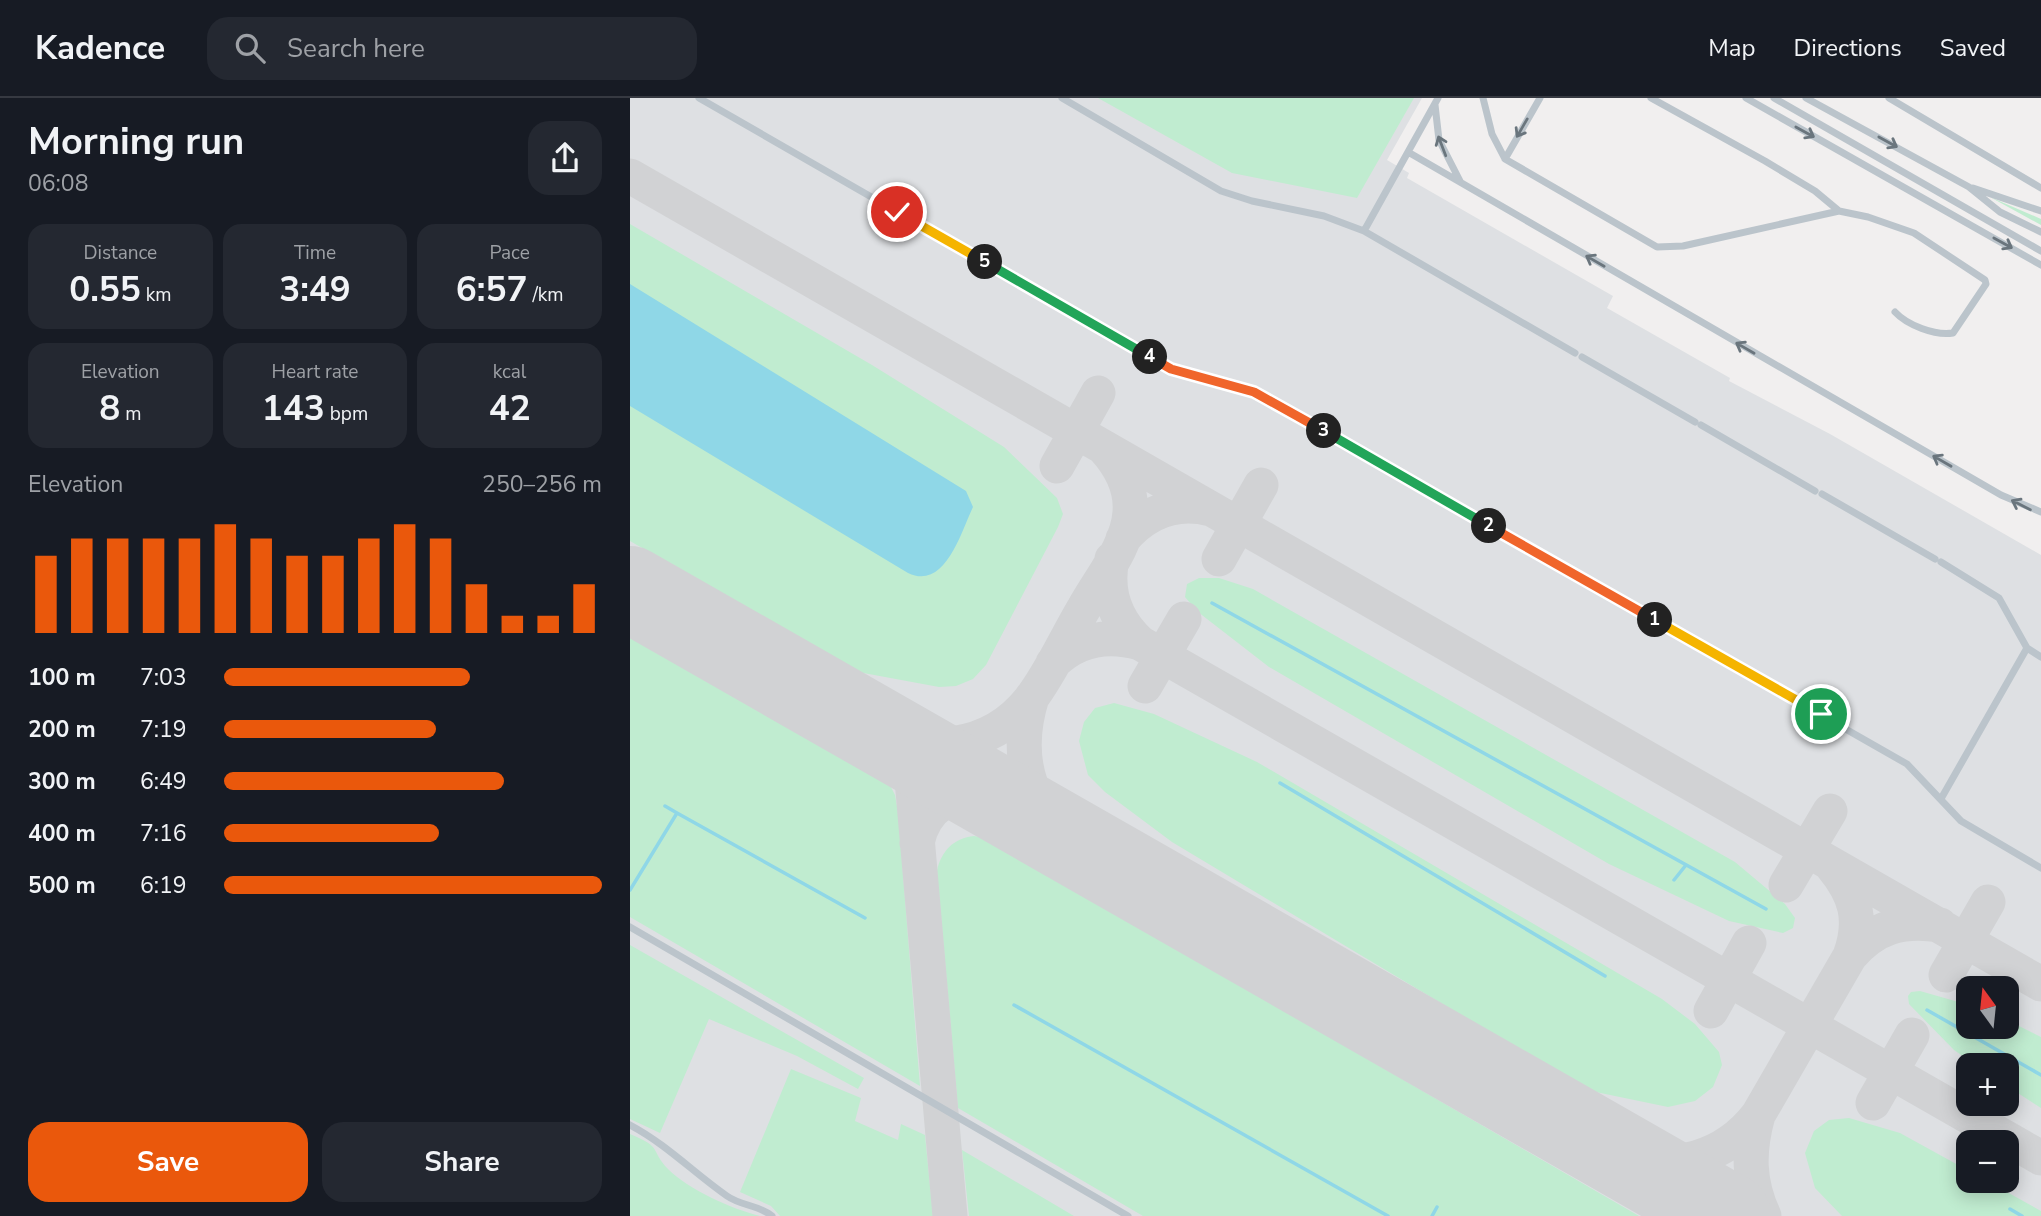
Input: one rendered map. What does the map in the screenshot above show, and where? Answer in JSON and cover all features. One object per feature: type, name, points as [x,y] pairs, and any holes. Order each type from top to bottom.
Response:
[{"type":"lane","points":[[699,98],[1171,369],[1254,392],[1907,764],[1942,797],[1961,821],[2041,868]]},
{"type":"lane","points":[[1062,98],[1221,191],[1252,201],[1324,216],[1364,231],[1999,598],[2012,616],[2027,648],[2041,657]]},
{"type":"lane","points":[[1483,98],[1492,134],[1505,159],[1657,247],[1672,247],[1839,211],[1868,216],[1914,233],[1985,280],[1986,284],[1952,333],[1945,334],[1907,322],[1895,312]]},
{"type":"lane","points":[[1505,159],[1539,98]]},
{"type":"lane","points":[[1651,98],[1815,191],[1839,211]]},
{"type":"lane","points":[[1746,98],[2041,265]]},
{"type":"lane","points":[[1774,98],[2041,251]]},
{"type":"lane","points":[[1806,98],[1969,187],[2041,211]]},
{"type":"lane","points":[[1889,98],[2041,188]]},
{"type":"lane","points":[[1364,231],[1437,101]]},
{"type":"lane","points":[[1437,101],[1439,140],[1462,185]]},
{"type":"lane","points":[[1408,152],[2001,495],[2041,512]]},
{"type":"lane","points":[[1969,187],[2000,212],[2041,232]]},
{"type":"lane","points":[[1942,797],[2027,648]]},
{"type":"lane","points":[[630,928],[1128,1216]]},
{"type":"lane","points":[[630,1125],[653,1138],[731,1198],[762,1209],[772,1216]]},
{"type":"shaded area","points":[[630,98],[1422,98],[1387,160],[1409,173],[1407,178],[1613,296],[1607,308],[1730,378],[1729,381],[1830,434],[2041,555],[2041,1216],[630,1216]]},
{"type":"green space","points":[[1098,98],[1414,98],[1357,198],[1232,173]]},
{"type":"green space","points":[[1990,197],[2041,219],[2041,225]]},
{"type":"green space","points":[[630,224],[872,365],[1004,447],[1057,498],[1063,514],[1058,527],[986,665],[973,679],[956,686],[939,687],[858,672],[630,541]]},
{"type":"green space","points":[[1199,578],[1219,578],[1253,589],[1735,862],[1785,904],[1795,918],[1793,928],[1783,933],[1729,921],[1609,864],[1269,667],[1198,612],[1185,597],[1187,584]]},
{"type":"green space","points":[[630,635],[889,783],[895,795],[898,812],[920,1086],[630,917]]},
{"type":"green space","points":[[1114,703],[1154,714],[1257,762],[1662,999],[1695,1024],[1719,1052],[1722,1065],[1713,1087],[1695,1101],[1668,1107],[1586,1090],[1172,842],[1105,792],[1088,775],[1079,741],[1084,722],[1095,708]]},
{"type":"green space","points":[[974,836],[985,838],[1639,1216],[1143,1216],[958,1108],[937,871],[942,857],[950,847],[960,839]]},
{"type":"green space","points":[[630,945],[864,1078],[858,1089],[797,1056],[709,1019],[660,1133],[630,1119]]},
{"type":"green space","points":[[1920,991],[1956,1001],[1956,1040],[2020,1040],[2020,1026],[2041,1037],[2041,1108],[2019,1094],[2019,1053],[1958,1053],[1909,1004],[1908,996],[1911,992]]},
{"type":"green space","points":[[791,1069],[861,1098],[855,1121],[898,1140],[901,1124],[925,1135],[933,1216],[780,1216],[771,1206],[740,1192]]},
{"type":"green space","points":[[1849,1118],[1900,1133],[1956,1164],[1956,1193],[2009,1193],[2041,1211],[2041,1216],[1842,1216],[1815,1188],[1805,1153],[1814,1131],[1829,1120]]},
{"type":"green space","points":[[630,1134],[652,1146],[668,1169],[687,1184],[724,1204],[760,1216],[630,1216]]},
{"type":"green space","points":[[962,1150],[1074,1216],[969,1216]]},
{"type":"water","points":[[630,284],[966,491],[973,507],[957,544],[942,567],[932,574],[921,576],[908,573],[630,406]]},
{"type":"waterway","points":[[1212,603],[1766,909]]},
{"type":"waterway","points":[[1280,783],[1605,976]]},
{"type":"waterway","points":[[630,890],[677,813],[665,806]]},
{"type":"waterway","points":[[677,813],[865,918]]},
{"type":"waterway","points":[[1674,880],[1686,865]]},
{"type":"waterway","points":[[1014,1005],[1388,1216]]},
{"type":"waterway","points":[[1927,1010],[2041,1075]]},
{"type":"waterway","points":[[1432,1216],[1437,1207]]},
{"type":"waterway","points":[[2010,1209],[2022,1216]]},
{"type":"taxiway","points":[[630,176],[2041,984]]},
{"type":"taxiway","points":[[1057,466],[1098,393]]},
{"type":"taxiway","points":[[871,725],[913,742],[955,743],[996,730],[1014,717],[1030,700],[1119,550],[1128,525],[1130,503],[1127,486],[1116,463],[1105,449]]},
{"type":"taxiway","points":[[1219,559],[1261,485]]},
{"type":"taxiway","points":[[1123,539],[1142,522],[1162,510],[1186,506],[1211,509]]},
{"type":"taxiway","points":[[1112,559],[1110,583],[1114,605],[1124,625],[1140,643],[2041,1158]]},
{"type":"taxiway","points":[[1145,686],[1184,619]]},
{"type":"taxiway","points":[[1053,663],[1072,648],[1094,641],[1116,639],[1140,643]]},
{"type":"taxiway","points":[[1032,697],[1025,734],[1027,770],[1039,803],[1062,833]]},
{"type":"taxiway","points":[[892,739],[904,751],[911,768],[950,1216]]},
{"type":"taxiway","points":[[917,843],[926,819],[943,803],[964,794],[990,794]]},
{"type":"taxiway","points":[[1786,885],[1830,811]]},
{"type":"taxiway","points":[[1621,1154],[1660,1162],[1696,1158],[1730,1142],[1758,1115],[1850,956],[1854,943],[1855,908],[1847,887],[1832,866]]},
{"type":"taxiway","points":[[1946,975],[1988,902]]},
{"type":"taxiway","points":[[1850,956],[1869,938],[1890,927],[1913,923],[1940,925]]},
{"type":"taxiway","points":[[1711,1011],[1749,943]]},
{"type":"taxiway","points":[[1873,1103],[1912,1035]]},
{"type":"taxiway","points":[[1758,1115],[1752,1141],[1751,1166],[1755,1191],[1764,1216]]},
{"type":"runway","points":[[630,589],[1728,1216]]},
{"type":"route","points":[[897,212],[1171,369],[1203,379],[1237,385],[1254,392],[1821,714]]}]
